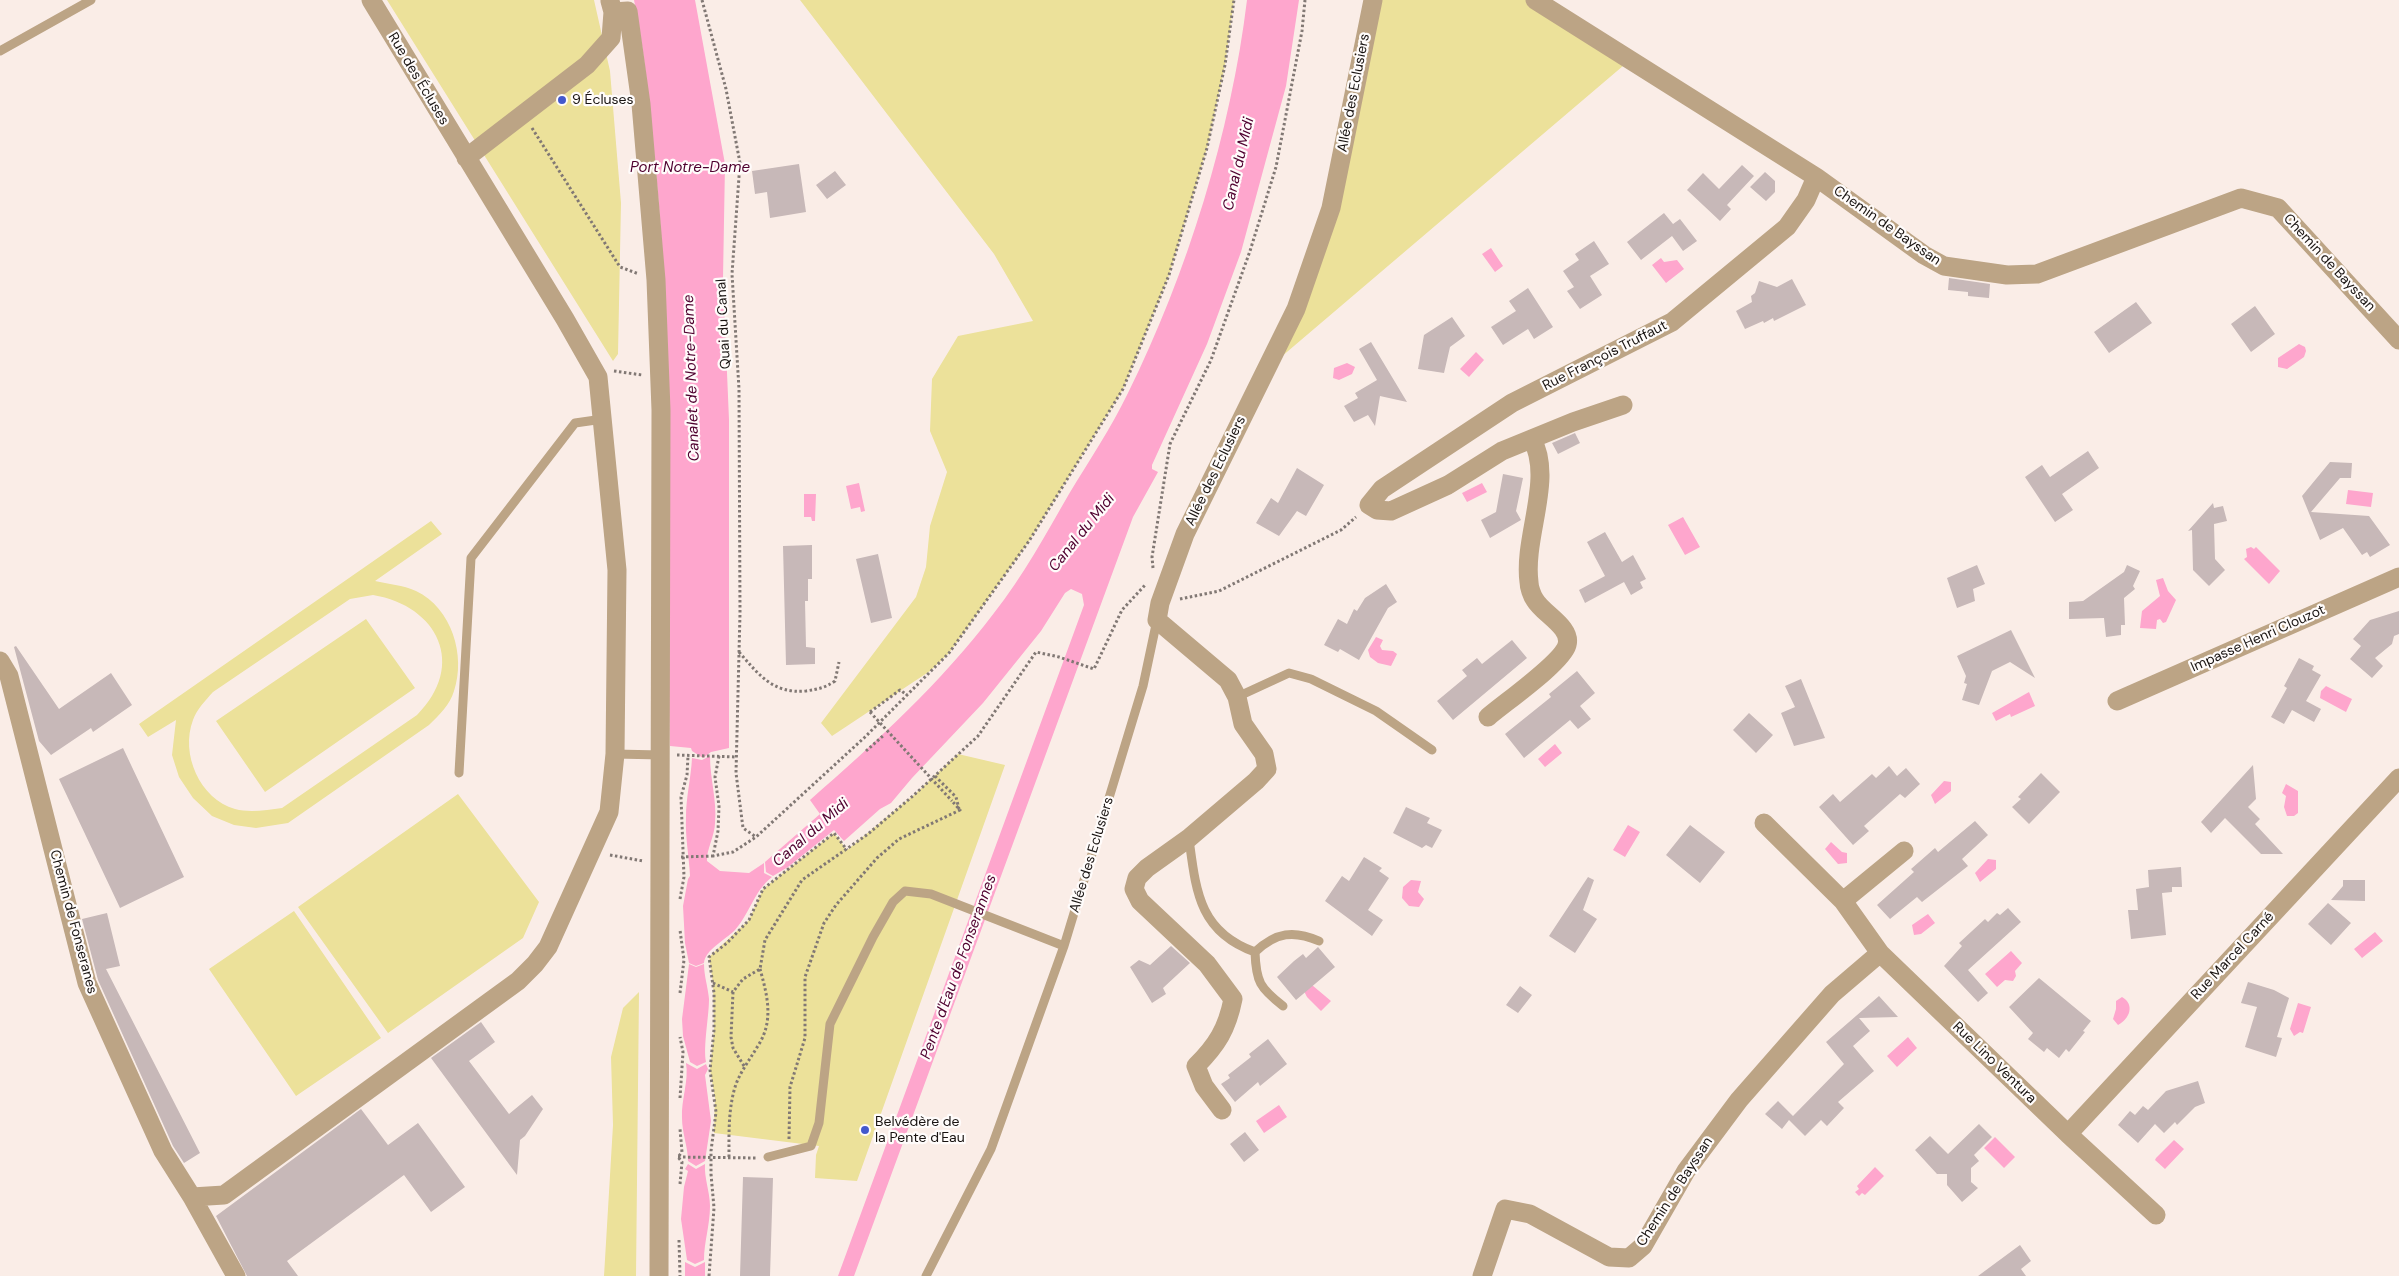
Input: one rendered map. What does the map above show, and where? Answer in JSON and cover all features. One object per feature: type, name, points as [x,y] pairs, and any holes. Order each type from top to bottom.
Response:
[{"type":"street","name":"Rue des Écluses","points":[[192,1197],[224,1195],[518,981],[548,948],[610,812],[615,754],[618,570],[598,377],[371,0]]},
{"type":"street","name":"Allée des Eclusiers","points":[[1159,611],[1184,534],[1296,309],[1331,208],[1373,0]]},
{"type":"street","name":"Chemin de Bayssan","points":[[1535,0],[1816,177],[1924,255],[1944,266],[2007,275],[2037,274],[2241,198],[2278,208],[2399,340]]},
{"type":"street","points":[[466,158],[587,65],[611,38],[611,6],[628,12],[641,104],[656,280],[660,376],[662,755],[659,1276]]},
{"type":"street","name":"Rue François Truffaut","points":[[1369,505],[1382,489],[1512,403],[1672,322],[1787,227],[1806,200],[1816,177]]},
{"type":"street","points":[[1369,505],[1376,510],[1391,511],[1448,485],[1502,451],[1573,422],[1623,405]]},
{"type":"street","points":[[1488,717],[1559,658],[1567,645],[1566,634],[1535,600],[1529,584],[1528,552],[1540,475],[1538,450],[1532,439]]},
{"type":"street","name":"Impasse Henri Clouzot","points":[[2117,701],[2399,577]]},
{"type":"street","points":[[1159,611],[1228,680],[1237,697],[1243,724],[1264,754],[1267,769],[1256,781],[1189,838],[1147,868],[1137,878],[1134,889],[1140,901],[1207,964],[1233,999],[1229,1022],[1213,1048],[1196,1066],[1204,1086],[1222,1110]]},
{"type":"street","name":"Chemin de Fonseranes","points":[[0,661],[9,676],[87,983],[163,1151],[192,1197],[236,1276]]},
{"type":"street","name":"Rue Marcel Carné","points":[[2068,1134],[2399,778]]},
{"type":"street","name":"Rue Lino Ventura","points":[[1764,823],[1843,901],[1880,953],[2068,1134],[2156,1215]]},
{"type":"street","points":[[1843,901],[1904,851]]},
{"type":"street","name":"Chemin de Bayssan","points":[[1482,1276],[1505,1209],[1530,1214],[1609,1257],[1628,1258],[1643,1246],[1686,1171],[1739,1100],[1832,994],[1880,953]]},
{"type":"lane","points":[[0,50],[91,0]]},
{"type":"lane","points":[[460,772],[471,558],[575,423],[603,419]]},
{"type":"lane","name":"Allée des Eclusiers","points":[[926,1276],[991,1149],[1064,946],[1144,686],[1159,611]]},
{"type":"lane","points":[[1237,697],[1289,673],[1311,679],[1376,711],[1432,750]]},
{"type":"lane","points":[[615,754],[662,755]]},
{"type":"lane","points":[[1189,838],[1198,899],[1213,924],[1235,945],[1255,952]]},
{"type":"lane","points":[[768,1157],[811,1146],[819,1124],[830,1024],[873,937],[894,902],[906,891],[932,894],[1064,946]]},
{"type":"lane","points":[[1283,1006],[1264,992],[1256,971],[1255,952],[1267,940],[1284,935],[1303,934],[1320,941]]},
{"type":"path","name":"Quai du Canal","points":[[702,0],[726,89],[740,163],[732,274],[739,389],[739,652],[736,756],[743,828],[756,837]]},
{"type":"path","points":[[682,857],[713,856],[733,852],[756,837],[865,737],[949,653],[1029,540],[1123,389],[1169,275],[1207,148],[1225,66],[1234,0]]},
{"type":"path","points":[[1305,0],[1302,31],[1276,167],[1250,252],[1211,360],[1170,444],[1152,557],[1159,611],[1219,591],[1341,530],[1369,505]]},
{"type":"path","points":[[529,124],[620,267],[656,280]]},
{"type":"path","points":[[609,366],[615,372],[660,376]]},
{"type":"path","points":[[729,1157],[730,1110],[736,1086],[744,1066],[760,1043],[768,1025],[768,996],[760,969],[765,940],[802,880],[847,850],[936,776],[978,736],[1036,652],[1059,657],[1094,669],[1122,610],[1147,583]]},
{"type":"path","points":[[739,652],[760,677],[780,690],[799,691],[825,688],[835,681],[839,662]]},
{"type":"path","points":[[906,696],[900,690],[870,712],[960,810]]},
{"type":"path","points":[[866,751],[884,735]]},
{"type":"path","points":[[680,904],[684,877],[682,798],[687,775],[688,756],[736,756]]},
{"type":"path","points":[[713,856],[718,830],[719,806],[715,777],[719,756]]},
{"type":"path","points":[[936,776],[956,797],[960,810]]},
{"type":"path","points":[[789,1151],[790,1086],[805,1038],[805,977],[824,923],[836,905],[877,858],[900,839],[960,810]]},
{"type":"path","points":[[709,1276],[709,1251],[714,1208],[710,1174],[716,1112],[710,1070],[714,1030],[713,983],[709,957],[727,943],[749,920],[763,889],[834,833],[847,850]]},
{"type":"path","points":[[610,855],[661,864]]},
{"type":"path","points":[[680,924],[684,960]]},
{"type":"path","points":[[744,1066],[733,1048],[731,1037],[733,992],[743,979],[760,969]]},
{"type":"path","points":[[713,983],[733,992]]},
{"type":"path","points":[[679,1102],[683,1052],[680,1038]]},
{"type":"path","points":[[679,1120],[682,1152]]},
{"type":"path","points":[[683,1157],[753,1158]]},
{"type":"path","points":[[679,1237],[680,1276]]},
{"type":"shaded area","points":[[387,0],[594,0],[610,71],[621,203],[618,354],[613,361]]},
{"type":"shaded area","points":[[800,0],[1234,0],[1225,65],[1207,148],[1169,275],[1123,389],[1029,541],[949,653],[930,671],[832,736],[821,723],[916,597],[926,567],[930,526],[947,472],[930,431],[932,379],[958,336],[1033,321],[994,254]]},
{"type":"shaded area","points":[[1373,0],[1535,0],[1630,60],[1274,363],[1331,208]]},
{"type":"shaded area","points":[[431,521],[442,534],[375,581],[416,591],[439,609],[447,621],[457,648],[458,663],[457,677],[450,701],[429,725],[288,823],[256,828],[234,825],[212,816],[193,798],[179,777],[172,755],[176,720],[148,737],[139,724]],"holes":[[[373,595],[396,601],[414,611],[429,625],[438,640],[442,658],[440,677],[432,696],[417,715],[282,808],[258,811],[235,809],[223,804],[212,796],[196,774],[189,747],[193,720],[213,692],[350,599]]]},
{"type":"shaded area","points":[[366,619],[415,688],[265,792],[216,721]]},
{"type":"shaded area","points":[[958,754],[1005,765],[857,1181],[815,1178],[816,1155],[819,1146],[714,1133],[715,1098],[710,1070],[714,1030],[713,983],[709,957],[749,920],[763,889],[834,833],[847,850],[914,795]]},
{"type":"shaded area","points":[[458,794],[539,902],[523,938],[388,1033],[298,907]]},
{"type":"shaded area","points":[[294,911],[381,1038],[296,1096],[209,969]]},
{"type":"shaded area","points":[[639,992],[636,1276],[604,1276],[613,1125],[611,1057],[623,1008]]},
{"type":"water","name":"Port Notre-Dame","points":[[634,0],[695,0],[725,164],[723,278],[729,420],[729,748],[711,752],[703,758],[692,751],[691,748],[670,746],[667,387],[662,244],[645,64]]},
{"type":"water","points":[[1247,0],[1299,0],[1286,86],[1241,252],[1207,344],[1152,465],[1152,469],[1158,472],[1133,517],[854,1276],[838,1276],[1084,605],[1082,594],[1071,589],[1065,593],[1041,631],[983,703],[891,803],[880,809],[844,841],[834,830],[788,867],[773,876],[766,872],[765,862],[820,814],[810,800],[907,711],[974,639],[1034,555],[1114,419],[1128,393],[1169,300],[1204,201],[1230,100]]},
{"type":"water","points":[[1491,248],[1503,266],[1495,272],[1482,254]]},
{"type":"water","points":[[1661,258],[1664,262],[1677,260],[1684,269],[1666,283],[1652,265]]},
{"type":"water","points":[[2299,344],[2305,347],[2304,357],[2287,369],[2278,367],[2278,358]]},
{"type":"water","points":[[1476,352],[1484,360],[1469,377],[1460,369]]},
{"type":"water","points":[[1347,363],[1355,367],[1352,374],[1339,380],[1333,378],[1334,368]]},
{"type":"water","points":[[859,483],[865,511],[861,512],[860,507],[851,509],[846,486]]},
{"type":"water","points":[[1482,483],[1487,492],[1467,502],[1462,493]]},
{"type":"water","points":[[2348,490],[2373,493],[2371,507],[2346,504]]},
{"type":"water","points":[[804,494],[816,494],[815,521],[812,521],[811,517],[804,517]]},
{"type":"water","points":[[1683,517],[1700,547],[1685,555],[1668,525]]},
{"type":"water","points":[[2251,547],[2254,549],[2256,547],[2280,571],[2269,584],[2244,559],[2247,557],[2246,549]]},
{"type":"water","points":[[2163,578],[2168,591],[2176,600],[2166,622],[2163,623],[2160,619],[2157,620],[2156,629],[2140,628],[2142,611],[2160,596],[2156,580]]},
{"type":"water","points":[[1376,637],[1383,640],[1380,646],[1382,650],[1393,651],[1397,654],[1391,666],[1378,663],[1370,657],[1368,650]]},
{"type":"water","points":[[2326,686],[2352,699],[2346,712],[2320,698],[2321,691]]},
{"type":"water","points":[[2029,692],[2035,706],[2011,717],[2010,714],[1996,721],[1992,713]]},
{"type":"water","points":[[1555,744],[1562,753],[1545,767],[1538,759]]},
{"type":"water","points":[[710,756],[715,828],[707,861],[720,871],[749,873],[764,863],[764,873],[772,877],[756,895],[745,917],[735,930],[712,949],[705,958],[704,963],[696,966],[689,963],[685,943],[683,906],[690,876],[686,810],[692,758],[702,760]]},
{"type":"water","points":[[1944,781],[1951,782],[1951,791],[1935,804],[1931,795]]},
{"type":"water","points":[[2286,784],[2298,791],[2298,813],[2294,816],[2287,816],[2284,807],[2286,796],[2282,793]]},
{"type":"water","points":[[1628,825],[1640,832],[1625,857],[1613,850]]},
{"type":"water","points":[[1831,842],[1842,852],[1847,853],[1847,863],[1838,864],[1825,849]]},
{"type":"water","points":[[1988,859],[1996,860],[1996,869],[1980,882],[1975,873]]},
{"type":"water","points":[[1411,880],[1421,881],[1418,892],[1424,899],[1419,907],[1409,906],[1402,898],[1403,887]]},
{"type":"water","points":[[1928,914],[1935,923],[1921,934],[1914,935],[1912,925]]},
{"type":"water","points":[[2375,932],[2383,941],[2362,958],[2354,949]]},
{"type":"water","points":[[2011,951],[2022,963],[2015,971],[2016,976],[2013,981],[2005,980],[1997,987],[1985,974]]},
{"type":"water","points":[[689,964],[696,967],[704,964],[709,999],[705,1048],[706,1062],[697,1066],[690,1062],[683,1036],[682,1019]]},
{"type":"water","points":[[1306,980],[1331,1001],[1321,1011],[1307,997],[1301,985]]},
{"type":"water","points":[[2122,997],[2129,1003],[2130,1007],[2126,1019],[2118,1025],[2113,1019],[2116,1001]]},
{"type":"water","points":[[2298,1003],[2311,1007],[2303,1033],[2300,1032],[2294,1036],[2290,1029]]},
{"type":"water","points":[[1908,1037],[1917,1048],[1897,1067],[1887,1056]]},
{"type":"water","points":[[686,1063],[697,1069],[706,1064],[708,1069],[705,1075],[711,1121],[705,1161],[696,1166],[688,1161],[682,1124]]},
{"type":"water","points":[[1279,1105],[1287,1117],[1264,1133],[1256,1121]]},
{"type":"water","points":[[1995,1137],[2015,1157],[2004,1168],[1984,1148]]},
{"type":"water","points":[[2174,1140],[2184,1149],[2165,1169],[2155,1160]]},
{"type":"water","points":[[688,1164],[696,1169],[705,1164],[710,1201],[704,1260],[695,1264],[687,1260],[681,1219],[684,1187],[688,1171],[685,1169]]},
{"type":"water","points":[[1875,1167],[1884,1176],[1865,1195],[1862,1193],[1859,1196],[1855,1192],[1859,1189],[1857,1186]]},
{"type":"water","points":[[685,1262],[695,1267],[705,1262],[705,1276],[685,1276]]},
{"type":"building","points":[[799,164],[806,212],[770,218],[767,192],[755,194],[752,171]]},
{"type":"building","points":[[1742,165],[1754,176],[1727,205],[1731,209],[1720,221],[1687,190],[1703,173],[1719,189]]},
{"type":"building","points":[[835,171],[846,185],[827,199],[816,185]]},
{"type":"building","points":[[1765,172],[1775,181],[1775,192],[1766,201],[1750,187]]},
{"type":"building","points":[[1664,213],[1673,224],[1680,219],[1697,241],[1683,251],[1672,236],[1641,260],[1627,242]]},
{"type":"building","points":[[1594,241],[1609,264],[1590,276],[1602,295],[1580,309],[1567,291],[1574,287],[1563,271],[1579,260],[1575,254]]},
{"type":"building","points":[[1949,278],[1990,284],[1989,298],[1968,296],[1968,292],[1948,290]]},
{"type":"building","points":[[1792,279],[1806,305],[1774,321],[1773,318],[1745,329],[1736,311],[1752,302],[1751,296],[1755,293],[1759,281],[1777,287]]},
{"type":"building","points":[[1528,288],[1553,327],[1534,339],[1528,329],[1503,345],[1491,327],[1516,311],[1509,301]]},
{"type":"building","points":[[2136,302],[2152,323],[2109,353],[2094,332]]},
{"type":"building","points":[[2255,306],[2275,334],[2251,352],[2231,324]]},
{"type":"building","points":[[1452,317],[1465,336],[1450,347],[1444,373],[1418,369],[1424,335]]},
{"type":"building","points":[[1371,342],[1407,402],[1380,396],[1375,426],[1368,415],[1354,422],[1344,406],[1358,398],[1355,393],[1377,380],[1359,349]]},
{"type":"building","points":[[1575,433],[1580,443],[1558,454],[1552,443]]},
{"type":"building","points":[[2088,451],[2099,468],[2062,494],[2073,510],[2055,522],[2025,477],[2042,465],[2050,477]]},
{"type":"building","points":[[2330,462],[2352,463],[2351,478],[2340,478],[2311,512],[2369,516],[2390,545],[2370,557],[2367,552],[2362,555],[2343,528],[2320,540],[2302,496]]},
{"type":"building","points":[[1297,468],[1324,485],[1306,516],[1297,511],[1279,536],[1256,523],[1271,498],[1278,503]]},
{"type":"building","points":[[1503,474],[1523,478],[1516,511],[1521,520],[1490,538],[1481,520],[1496,512]]},
{"type":"building","points":[[2213,503],[2214,508],[2223,506],[2227,521],[2214,524],[2215,559],[2225,570],[2209,586],[2193,570],[2192,530],[2188,531]]},
{"type":"building","points":[[1605,532],[1622,562],[1633,555],[1646,579],[1640,582],[1643,588],[1631,595],[1624,582],[1585,603],[1579,590],[1605,576],[1587,542]]},
{"type":"building","points":[[812,545],[812,579],[808,579],[808,601],[805,601],[806,647],[815,648],[815,664],[786,665],[783,546]]},
{"type":"building","points":[[878,554],[892,618],[871,623],[856,559]]},
{"type":"building","points":[[1977,565],[1985,584],[1973,589],[1975,601],[1957,608],[1947,578]]},
{"type":"building","points":[[2127,565],[2140,571],[2133,586],[2135,589],[2124,598],[2125,625],[2121,625],[2121,635],[2106,637],[2104,618],[2069,619],[2069,602],[2083,601],[2124,572]]},
{"type":"building","points":[[1386,584],[1397,602],[1388,608],[1359,660],[1340,649],[1338,652],[1324,645],[1338,619],[1347,624],[1354,609],[1357,611],[1365,598]]},
{"type":"building","points":[[2399,611],[2399,634],[2394,636],[2392,644],[2375,658],[2383,666],[2372,678],[2350,659],[2361,646],[2353,639],[2370,620]]},
{"type":"building","points":[[2011,630],[2035,678],[2010,662],[1992,671],[1979,705],[1962,700],[1967,684],[1964,683],[1966,676],[1957,656]]},
{"type":"building","points":[[1512,640],[1527,658],[1453,720],[1437,701],[1467,676],[1462,670],[1477,658],[1482,664]]},
{"type":"building","points":[[16,646],[59,709],[111,673],[132,705],[93,732],[91,728],[51,755],[39,741],[14,647]]},
{"type":"building","points":[[2299,658],[2314,666],[2312,670],[2321,675],[2306,701],[2321,709],[2314,722],[2292,710],[2284,724],[2271,717],[2287,688],[2284,686]]},
{"type":"building","points":[[1577,671],[1595,693],[1580,706],[1591,719],[1578,729],[1570,720],[1524,758],[1505,734],[1551,697],[1549,694]]},
{"type":"building","points":[[1801,679],[1825,738],[1794,746],[1781,713],[1795,707],[1785,686]]},
{"type":"building","points":[[1749,713],[1773,735],[1756,753],[1733,730]]},
{"type":"building","points":[[123,748],[184,877],[120,908],[59,779]]},
{"type":"building","points":[[2253,765],[2256,799],[2248,807],[2260,819],[2255,824],[2283,854],[2261,854],[2225,818],[2211,833],[2201,822]]},
{"type":"building","points":[[1889,766],[1897,776],[1906,768],[1920,784],[1905,798],[1900,794],[1864,826],[1869,831],[1853,845],[1819,807],[1833,794],[1840,802],[1872,774],[1876,778]]},
{"type":"building","points":[[2041,773],[2060,792],[2029,824],[2012,807],[2021,799],[2018,797]]},
{"type":"building","points":[[1406,807],[1430,818],[1427,823],[1442,830],[1432,848],[1426,845],[1422,848],[1393,833]]},
{"type":"building","points":[[1975,821],[1988,835],[1962,859],[1968,866],[1922,902],[1917,897],[1890,919],[1877,905],[1914,872],[1911,869],[1935,848],[1938,852]]},
{"type":"building","points":[[1690,825],[1725,852],[1700,883],[1666,855]]},
{"type":"building","points":[[1364,857],[1382,868],[1379,871],[1389,878],[1368,910],[1383,920],[1372,936],[1325,901],[1342,876],[1349,881]]},
{"type":"building","points":[[2181,867],[2182,887],[2172,887],[2172,892],[2162,893],[2166,935],[2131,939],[2128,910],[2138,910],[2136,889],[2149,887],[2148,870]]},
{"type":"building","points":[[1588,877],[1594,880],[1583,910],[1597,919],[1575,953],[1549,936]]},
{"type":"building","points":[[2343,880],[2365,880],[2365,901],[2331,900],[2343,886]]},
{"type":"building","points":[[2328,903],[2351,923],[2331,945],[2308,924]]},
{"type":"building","points":[[2008,908],[2021,922],[1968,970],[1988,993],[1978,1002],[1944,966],[1962,946],[1959,943],[1985,919],[1988,922],[1997,913],[2000,915]]},
{"type":"building","points":[[107,913],[120,966],[106,969],[200,1153],[184,1163],[173,1146],[98,980],[82,919]]},
{"type":"building","points":[[1171,946],[1190,963],[1163,988],[1166,994],[1152,1003],[1130,967],[1139,960],[1150,965]]},
{"type":"building","points":[[1318,947],[1335,967],[1296,1000],[1277,977],[1303,954],[1306,958]]},
{"type":"building","points":[[2039,978],[2091,1021],[2069,1052],[2066,1049],[2059,1058],[2047,1048],[2044,1052],[2028,1039],[2033,1033],[2009,1007]]},
{"type":"building","points":[[2248,982],[2274,990],[2289,998],[2277,1037],[2282,1038],[2276,1057],[2245,1047],[2257,1007],[2241,1003]]},
{"type":"building","points":[[1520,986],[1532,995],[1518,1013],[1506,1005]]},
{"type":"building","points":[[1879,996],[1898,1017],[1859,1018],[1870,1031],[1853,1046],[1874,1071],[1838,1102],[1844,1108],[1827,1126],[1821,1120],[1805,1136],[1789,1120],[1782,1129],[1765,1114],[1778,1101],[1793,1116],[1844,1064],[1826,1042]]},
{"type":"building","points":[[481,1022],[495,1042],[469,1061],[509,1114],[532,1095],[543,1109],[525,1136],[520,1140],[517,1175],[431,1058]]},
{"type":"building","points":[[1268,1039],[1287,1064],[1260,1086],[1258,1082],[1235,1102],[1221,1084],[1230,1078],[1228,1075],[1251,1057],[1249,1054]]},
{"type":"building","points":[[2198,1081],[2205,1103],[2195,1107],[2177,1125],[2175,1122],[2164,1133],[2155,1124],[2138,1143],[2118,1125],[2130,1111],[2135,1115],[2143,1106],[2148,1110],[2166,1091]]},
{"type":"building","points":[[361,1109],[388,1145],[418,1123],[465,1187],[431,1212],[404,1175],[287,1261],[298,1276],[247,1276],[216,1216]]},
{"type":"building","points":[[1979,1124],[1992,1137],[1974,1155],[1979,1161],[1971,1168],[1971,1182],[1978,1188],[1962,1202],[1947,1185],[1947,1174],[1937,1174],[1915,1150],[1930,1136],[1948,1154]]},
{"type":"building","points":[[1245,1132],[1259,1150],[1244,1162],[1230,1144]]},
{"type":"building","points":[[743,1177],[773,1178],[770,1276],[740,1276]]},
{"type":"building","points":[[2020,1245],[2031,1261],[2021,1269],[2026,1276],[1978,1276]]},
{"type":"place","name":"9 Écluses","points":[[562,100]]},
{"type":"place","name":"Belvédère de la Pente d'Eau","points":[[865,1130]]},
{"type":"water label","name":"Canal du Midi","points":[[1239,164]]},
{"type":"water label","name":"Canalet de Notre-Dame","points":[[692,378]]},
{"type":"water label","name":"Canal du Midi","points":[[1082,533]]},
{"type":"water label","name":"Canal du Midi","points":[[811,833]]},
{"type":"water label","name":"Pente d'Eau de Fonserannes","points":[[959,967]]}]
